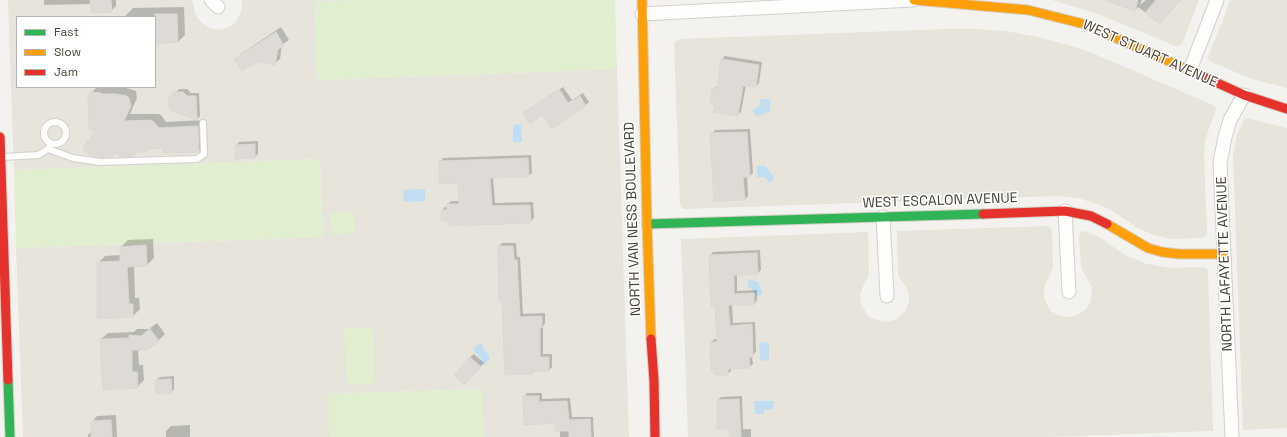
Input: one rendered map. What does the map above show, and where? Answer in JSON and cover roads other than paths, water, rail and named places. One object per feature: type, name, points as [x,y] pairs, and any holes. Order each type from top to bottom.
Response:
[{"type":"street","name":"NORTH VAN NESS BOULEVARD","points":[[642,0],[647,224],[655,437]]},
{"type":"street","name":"WEST STUART AVENUE","points":[[642,14],[913,0],[1028,10],[1084,24],[1244,95],[1287,109]]},
{"type":"street","points":[[1190,70],[1217,0]]},
{"type":"street","name":"NORTH LAFAYETTE AVENUE","points":[[1232,437],[1220,162],[1230,120],[1244,95]]},
{"type":"street","points":[[0,137],[2,157],[10,437]]},
{"type":"street","points":[[1065,210],[1069,292]]},
{"type":"street","name":"WEST ESCALON AVENUE","points":[[647,224],[1065,210],[1092,216],[1148,248],[1162,252],[1179,254],[1224,254]]},
{"type":"street","points":[[884,217],[887,296]]},
{"type":"lane","points":[[2,157],[38,155],[50,146],[74,158],[100,162],[197,159],[204,154],[203,123]]},
{"type":"water","points":[[760,99],[770,99],[770,111],[757,117],[752,110],[761,105]]},
{"type":"water","points":[[521,124],[522,142],[513,142],[513,125]]},
{"type":"water","points":[[757,166],[766,166],[774,178],[770,183],[764,177],[757,177]]},
{"type":"water","points":[[425,189],[425,201],[404,202],[403,190]]},
{"type":"water","points":[[749,279],[758,282],[763,294],[757,296],[751,288],[747,287]]},
{"type":"water","points":[[759,343],[769,343],[769,359],[764,361],[760,360]]},
{"type":"water","points":[[478,344],[483,345],[483,349],[489,355],[489,360],[484,365],[480,362],[481,358],[473,350]]},
{"type":"water","points":[[754,401],[774,401],[773,409],[764,410],[764,414],[755,414]]}]
